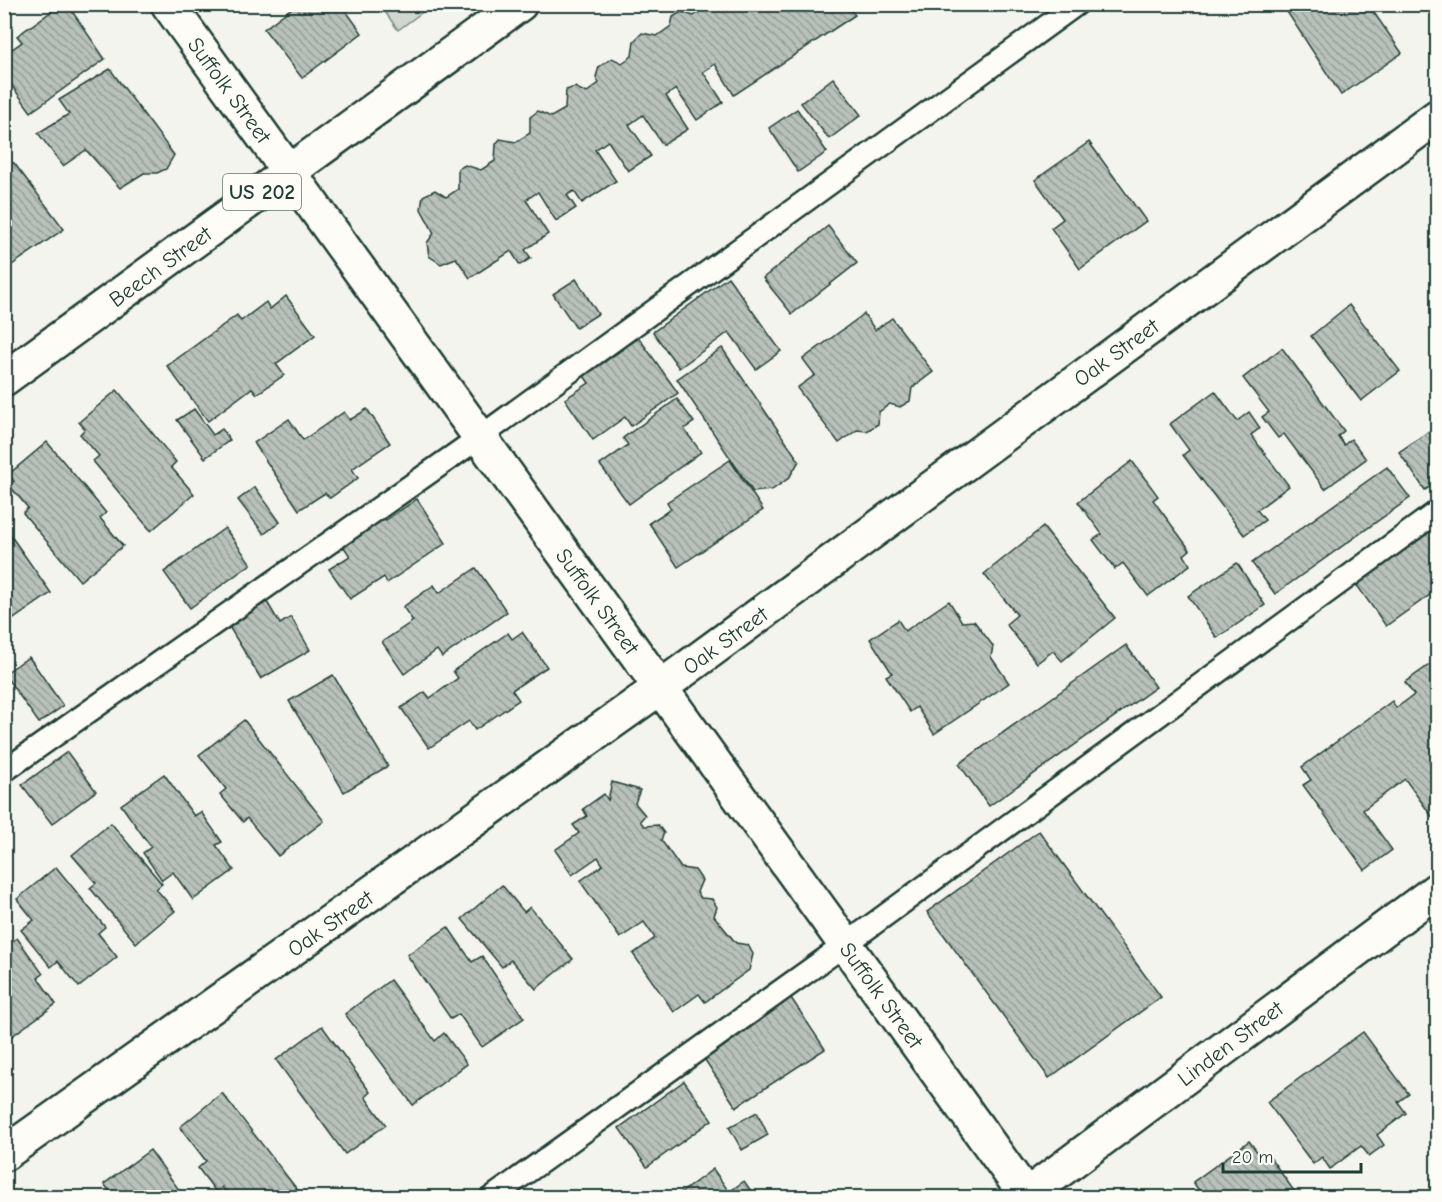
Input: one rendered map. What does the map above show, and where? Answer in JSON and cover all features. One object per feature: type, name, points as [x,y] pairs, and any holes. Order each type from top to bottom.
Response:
[{"type":"street","name":"Suffolk Street","points":[[168,4],[1026,1197]]},
{"type":"street","name":"Beech Street","points":[[4,379],[520,4]]},
{"type":"street","name":"Oak Street","points":[[4,1154],[661,687],[1437,116]]},
{"type":"street","name":"Linden Street","points":[[1026,1197],[1437,888]]},
{"type":"lane","points":[[4,771],[480,437],[1077,4]]},
{"type":"lane","points":[[491,1197],[846,944],[1437,511]]},
{"type":"shaded area","points":[[380,5],[432,5],[398,30]]},
{"type":"building","points":[[62,4],[67,4],[105,59],[31,112],[4,75],[4,55],[22,42],[17,36]]},
{"type":"building","points":[[297,4],[341,4],[362,33],[302,78],[264,29]]},
{"type":"building","points":[[709,4],[846,4],[855,15],[734,95],[715,64],[703,72],[723,102],[697,120],[676,89],[666,96],[688,129],[663,145],[643,115],[629,125],[651,156],[628,171],[608,141],[595,150],[616,181],[582,203],[574,191],[567,195],[576,208],[556,221],[538,192],[526,200],[548,234],[525,250],[531,258],[520,265],[511,251],[470,278],[456,258],[441,264],[429,256],[427,243],[434,233],[421,209],[423,196],[435,190],[446,197],[458,189],[458,169],[465,165],[481,170],[495,161],[496,144],[500,139],[516,142],[530,133],[530,117],[538,111],[551,117],[565,109],[566,90],[575,87],[586,93],[599,83],[596,77],[599,67],[612,58],[622,63],[632,56],[634,41],[642,33],[657,36],[671,26],[673,17],[681,12],[694,16]]},
{"type":"building","points":[[1282,4],[1368,4],[1402,53],[1341,95]]},
{"type":"building","points":[[110,69],[174,155],[166,169],[157,173],[144,173],[120,188],[86,150],[63,166],[38,133],[69,114],[59,100]]},
{"type":"building","points":[[833,78],[861,115],[829,139],[801,103]]},
{"type":"building","points":[[797,109],[827,152],[798,172],[769,128]]},
{"type":"building","points":[[1089,142],[1146,221],[1080,269],[1051,228],[1063,219],[1035,180]]},
{"type":"building","points":[[4,161],[14,163],[64,229],[9,267],[4,260]]},
{"type":"building","points":[[828,226],[857,263],[792,314],[763,278]]},
{"type":"building","points":[[728,277],[781,351],[756,369],[729,332],[679,368],[653,332]]},
{"type":"building","points":[[576,279],[598,314],[576,328],[553,294]]},
{"type":"building","points":[[286,296],[315,335],[276,364],[284,375],[257,394],[252,388],[208,421],[167,366],[237,315],[241,321],[266,302],[270,309]]},
{"type":"building","points":[[1349,305],[1400,371],[1361,401],[1311,336]]},
{"type":"building","points":[[864,314],[875,330],[892,318],[933,372],[912,388],[910,401],[900,407],[890,404],[879,412],[878,424],[867,431],[857,430],[839,443],[797,388],[815,375],[803,359]]},
{"type":"building","points":[[639,338],[678,393],[631,426],[625,417],[593,440],[565,399],[589,383],[584,376]]},
{"type":"building","points":[[722,348],[799,461],[789,478],[772,490],[753,492],[677,379]]},
{"type":"building","points":[[1282,348],[1344,431],[1338,436],[1344,445],[1351,439],[1366,459],[1325,489],[1284,434],[1278,438],[1262,417],[1269,412],[1243,378]]},
{"type":"building","points":[[117,390],[176,462],[171,467],[194,494],[151,531],[93,461],[99,456],[80,434],[85,429],[79,422]]},
{"type":"building","points":[[1215,391],[1237,421],[1249,412],[1260,428],[1251,435],[1289,486],[1257,510],[1265,520],[1244,535],[1183,455],[1189,450],[1170,424]]},
{"type":"building","points":[[677,399],[694,422],[684,429],[701,452],[629,504],[600,465],[628,445],[623,438]]},
{"type":"building","points":[[194,409],[213,435],[222,429],[230,440],[205,458],[177,420]]},
{"type":"building","points":[[367,409],[390,443],[352,469],[358,478],[330,498],[325,493],[299,510],[254,443],[289,419],[303,440],[344,412],[350,420]]},
{"type":"building","points":[[1438,425],[1438,482],[1425,490],[1399,452]]},
{"type":"building","points":[[47,442],[106,513],[100,518],[123,546],[80,581],[23,513],[28,508],[9,485],[14,481],[9,474]]},
{"type":"building","points":[[730,460],[763,510],[678,567],[649,523],[671,509],[667,502]]},
{"type":"building","points":[[1132,461],[1158,496],[1153,500],[1190,550],[1184,555],[1190,565],[1148,596],[1123,563],[1115,569],[1093,540],[1102,534],[1078,502]]},
{"type":"building","points":[[1387,467],[1410,498],[1275,594],[1252,563]]},
{"type":"building","points":[[255,487],[280,522],[264,534],[238,500]]},
{"type":"building","points":[[417,499],[446,543],[387,583],[384,577],[350,599],[329,569],[350,556],[340,541],[382,513],[386,520]]},
{"type":"building","points":[[1438,525],[1438,589],[1386,626],[1356,584]]},
{"type":"building","points":[[4,526],[51,593],[5,625],[4,624]]},
{"type":"building","points":[[1043,527],[1115,618],[1062,661],[1053,651],[1037,663],[1006,624],[1017,615],[984,574]]},
{"type":"building","points":[[225,528],[251,564],[190,608],[164,572]]},
{"type":"building","points":[[1237,563],[1265,605],[1217,638],[1188,596]]},
{"type":"building","points":[[476,568],[507,612],[442,657],[437,650],[404,674],[382,642],[413,621],[403,607],[434,585],[439,593]]},
{"type":"building","points":[[949,601],[962,622],[974,621],[993,646],[991,657],[1009,683],[934,734],[917,707],[910,712],[886,676],[892,673],[870,639],[898,620],[905,631]]},
{"type":"building","points":[[267,602],[280,624],[291,617],[310,650],[261,679],[228,625]]},
{"type":"building","points":[[522,632],[547,667],[512,690],[519,700],[475,730],[469,721],[429,748],[401,708],[425,692],[430,698],[458,678],[453,671],[508,633],[512,639]]},
{"type":"building","points":[[1126,645],[1156,687],[989,806],[959,764]]},
{"type":"building","points":[[29,657],[63,706],[39,723],[4,674]]},
{"type":"building","points":[[1438,659],[1438,815],[1433,818],[1405,779],[1363,810],[1392,850],[1365,870],[1303,785],[1311,780],[1302,767],[1392,701],[1396,708],[1414,695],[1405,682]]},
{"type":"building","points":[[333,675],[388,766],[344,792],[289,701]]},
{"type":"building","points":[[244,720],[324,821],[278,856],[247,818],[243,822],[220,794],[226,789],[199,755]]},
{"type":"building","points":[[67,752],[96,791],[52,824],[22,785]]},
{"type":"building","points":[[164,774],[194,816],[201,812],[222,842],[216,845],[234,870],[193,900],[173,872],[162,880],[143,853],[151,847],[121,805]]},
{"type":"building","points":[[612,782],[640,790],[635,803],[645,815],[640,821],[644,826],[658,825],[664,833],[661,840],[681,868],[695,870],[702,880],[697,892],[701,898],[712,899],[717,907],[714,916],[736,943],[748,945],[753,954],[749,970],[705,1002],[699,994],[674,1012],[633,954],[655,938],[644,922],[620,938],[580,881],[603,865],[598,857],[572,875],[555,850],[579,833],[573,825],[587,816],[583,809],[604,794],[608,800]]},
{"type":"building","points":[[111,823],[162,884],[156,889],[175,911],[136,943],[90,888],[96,883],[72,855]]},
{"type":"building","points":[[1039,831],[1161,997],[1049,1078],[927,912]]},
{"type":"building","points":[[56,867],[105,927],[98,933],[117,957],[79,987],[58,961],[51,967],[21,930],[34,920],[17,899]]},
{"type":"building","points":[[502,885],[524,912],[530,907],[573,959],[536,989],[511,960],[502,967],[462,919]]},
{"type":"building","points":[[448,927],[472,962],[482,956],[524,1018],[482,1047],[459,1014],[451,1019],[407,955]]},
{"type":"building","points":[[17,938],[43,974],[38,978],[56,1004],[12,1036],[4,1025],[4,947]]},
{"type":"building","points":[[390,980],[435,1041],[444,1033],[467,1064],[413,1105],[345,1014]]},
{"type":"building","points":[[789,995],[825,1049],[736,1107],[701,1054]]},
{"type":"building","points":[[322,1026],[370,1092],[365,1097],[386,1125],[345,1154],[276,1060]]},
{"type":"building","points":[[1363,1032],[1409,1094],[1398,1102],[1406,1113],[1377,1135],[1384,1145],[1369,1156],[1361,1146],[1330,1169],[1322,1157],[1313,1164],[1267,1102]]},
{"type":"building","points":[[684,1081],[712,1120],[647,1167],[619,1128]]},
{"type":"building","points":[[222,1093],[303,1198],[230,1198],[222,1187],[216,1192],[198,1168],[206,1161],[180,1127]]},
{"type":"building","points":[[757,1112],[768,1135],[742,1150],[729,1127]]},
{"type":"building","points":[[1249,1141],[1261,1157],[1267,1153],[1299,1198],[1204,1198],[1193,1182]]},
{"type":"building","points":[[150,1150],[185,1198],[115,1198],[104,1184]]},
{"type":"building","points":[[713,1169],[729,1192],[744,1181],[756,1198],[674,1198]]}]
